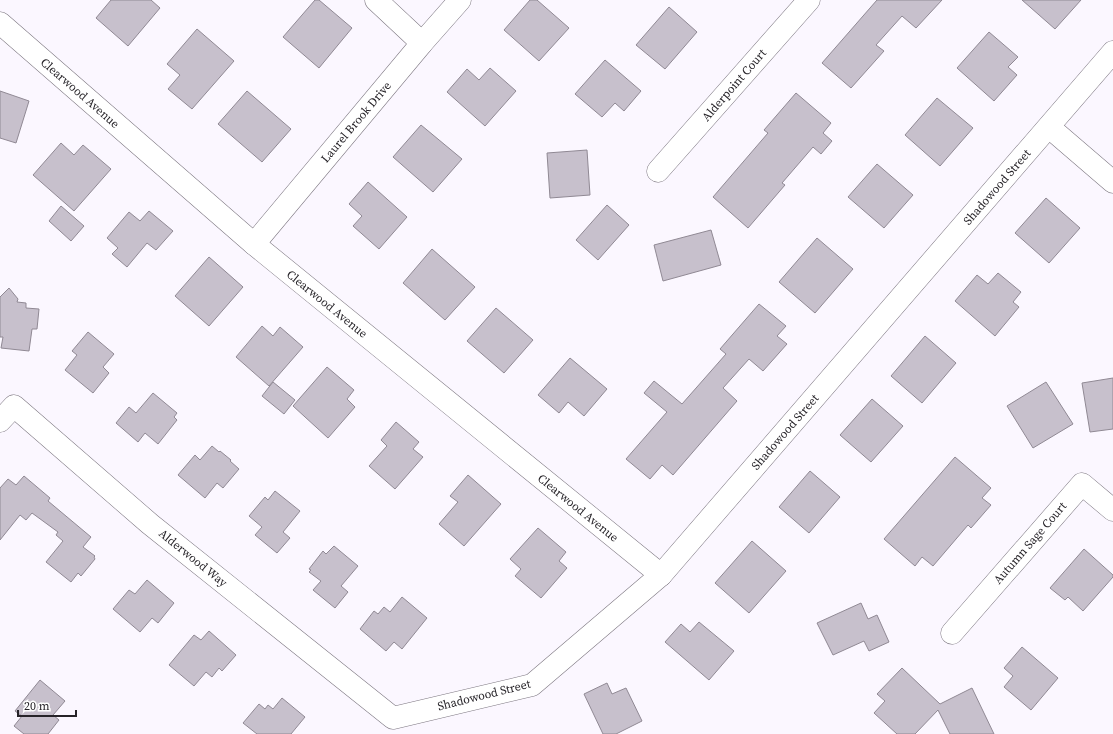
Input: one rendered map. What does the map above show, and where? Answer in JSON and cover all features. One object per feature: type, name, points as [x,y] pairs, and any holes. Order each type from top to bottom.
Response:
[{"type":"street","points":[[376,0],[422,43]]},
{"type":"street","name":"Laurel Brook Drive","points":[[254,244],[422,43],[460,0]]},
{"type":"street","name":"Alderpoint Court","points":[[658,171],[809,0]]},
{"type":"street","name":"Clearwood Avenue","points":[[0,23],[254,244],[661,575]]},
{"type":"street","name":"Shadowood Street","points":[[392,718],[532,685],[661,575],[1113,52]]},
{"type":"street","points":[[1049,127],[1113,182]]},
{"type":"street","name":"Alderwood Way","points":[[0,421],[14,406],[150,524],[392,718]]},
{"type":"street","name":"Autumn Sage Court","points":[[952,633],[1082,484],[1113,510]]},
{"type":"building","points":[[111,0],[151,0],[160,8],[128,46],[96,18]]},
{"type":"building","points":[[315,0],[319,0],[352,28],[319,68],[283,37]]},
{"type":"building","points":[[530,0],[537,0],[569,28],[539,61],[504,30]]},
{"type":"building","points":[[877,0],[942,0],[916,28],[902,16],[876,45],[884,51],[851,88],[822,63]]},
{"type":"building","points":[[1022,0],[1081,0],[1055,29]]},
{"type":"building","points":[[669,7],[697,32],[665,69],[636,45]]},
{"type":"building","points":[[197,29],[234,61],[192,109],[168,89],[180,75],[167,64]]},
{"type":"building","points":[[989,32],[1018,57],[1008,67],[1017,75],[994,101],[957,68]]},
{"type":"building","points":[[605,60],[641,91],[624,111],[615,103],[602,117],[575,94]]},
{"type":"building","points":[[490,68],[516,91],[485,126],[447,92],[467,69],[479,80]]},
{"type":"building","points":[[0,91],[29,101],[16,143],[0,138]]},
{"type":"building","points":[[247,91],[291,129],[262,162],[218,124]]},
{"type":"building","points":[[796,93],[831,123],[823,133],[832,141],[821,154],[813,147],[782,183],[785,185],[748,228],[713,197],[768,133],[764,130]]},
{"type":"building","points":[[937,98],[973,128],[940,166],[905,135]]},
{"type":"building","points":[[421,125],[462,159],[433,192],[393,157]]},
{"type":"building","points":[[61,143],[74,155],[83,145],[111,169],[74,211],[33,175]]},
{"type":"building","points":[[587,150],[590,195],[550,198],[547,153]]},
{"type":"building","points":[[877,164],[913,195],[884,228],[848,197]]},
{"type":"building","points":[[368,182],[407,217],[379,249],[353,226],[362,216],[349,204]]},
{"type":"building","points":[[1046,198],[1080,228],[1049,263],[1015,233]]},
{"type":"building","points":[[607,205],[629,225],[598,260],[576,240]]},
{"type":"building","points":[[61,206],[84,226],[71,241],[49,221]]},
{"type":"building","points":[[149,211],[173,231],[156,250],[147,243],[127,267],[112,254],[118,248],[107,238],[129,212],[140,221]]},
{"type":"building","points":[[711,230],[721,265],[663,281],[654,245]]},
{"type":"building","points":[[817,238],[853,269],[815,313],[779,282]]},
{"type":"building","points":[[432,249],[475,287],[445,320],[403,283]]},
{"type":"building","points":[[209,257],[243,287],[209,326],[175,296]]},
{"type":"building","points":[[998,273],[1021,292],[1013,302],[1019,307],[995,336],[955,301],[977,275],[988,284]]},
{"type":"building","points":[[9,288],[18,299],[17,302],[26,303],[26,308],[39,309],[37,329],[32,329],[29,351],[1,348],[3,337],[0,337],[0,297]]},
{"type":"building","points":[[759,304],[786,326],[777,336],[787,344],[763,371],[749,359],[723,388],[737,401],[673,475],[662,465],[650,479],[626,459],[667,412],[644,393],[654,381],[682,404],[726,354],[720,349]]},
{"type":"building","points":[[496,308],[533,340],[504,373],[467,341]]},
{"type":"building","points":[[262,326],[273,336],[280,327],[303,347],[269,386],[236,357]]},
{"type":"building","points":[[88,332],[114,354],[103,367],[109,373],[93,393],[65,370],[77,355],[72,351]]},
{"type":"building","points":[[925,336],[956,363],[922,403],[891,376]]},
{"type":"building","points":[[570,358],[607,389],[584,416],[568,402],[559,413],[538,395]]},
{"type":"building","points":[[327,367],[354,390],[347,399],[355,407],[328,438],[293,406]]},
{"type":"building","points":[[1113,378],[1113,429],[1090,432],[1082,383]]},
{"type":"building","points":[[273,382],[295,400],[284,414],[262,396]]},
{"type":"building","points":[[1046,382],[1073,424],[1033,448],[1007,406]]},
{"type":"building","points":[[153,393],[177,413],[174,417],[177,420],[158,444],[145,433],[138,442],[116,423],[129,407],[136,413]]},
{"type":"building","points":[[872,399],[903,426],[871,462],[840,435]]},
{"type":"building","points":[[396,422],[419,442],[413,449],[423,457],[395,489],[369,466],[387,446],[381,440]]},
{"type":"building","points":[[212,446],[231,460],[230,461],[239,469],[223,488],[217,483],[205,498],[178,475],[195,455],[200,460]]},
{"type":"building","points":[[955,457],[991,488],[982,498],[991,505],[971,528],[968,525],[933,566],[922,557],[915,566],[884,539]]},
{"type":"building","points":[[810,471],[840,497],[809,533],[779,507]]},
{"type":"building","points":[[468,475],[501,504],[464,546],[439,524],[458,502],[450,496]]},
{"type":"building","points":[[24,476],[50,498],[48,501],[91,537],[83,547],[95,556],[95,559],[81,576],[78,573],[71,582],[46,562],[63,541],[56,535],[58,532],[32,513],[26,520],[20,515],[0,540],[0,488],[8,479],[16,485]]},
{"type":"building","points":[[275,491],[300,511],[283,532],[290,538],[277,553],[255,535],[262,527],[249,516],[265,497],[268,500]]},
{"type":"building","points":[[538,528],[566,552],[559,561],[567,568],[541,598],[515,576],[521,569],[510,559]]},
{"type":"building","points":[[752,541],[786,571],[749,613],[715,583]]},
{"type":"building","points":[[334,546],[358,566],[341,586],[348,592],[335,608],[313,590],[321,581],[309,572],[311,570],[309,569],[323,551],[326,554]]},
{"type":"building","points":[[1084,549],[1113,575],[1113,577],[1083,611],[1068,597],[1065,600],[1050,588]]},
{"type":"building","points":[[147,580],[174,603],[158,623],[152,618],[140,632],[113,609],[129,590],[135,594]]},
{"type":"building","points":[[402,597],[427,618],[402,649],[394,642],[386,651],[360,629],[374,611],[378,614],[384,607],[390,612]]},
{"type":"building","points":[[861,603],[868,619],[877,615],[889,642],[869,651],[864,641],[833,655],[817,623]]},
{"type":"building","points":[[699,622],[734,651],[709,680],[665,642],[681,624],[690,632]]},
{"type":"building","points":[[209,631],[236,655],[222,671],[219,668],[212,677],[206,672],[194,686],[169,665],[194,635],[201,640]]},
{"type":"building","points":[[1022,647],[1058,678],[1031,710],[1004,687],[1013,676],[1004,668]]},
{"type":"building","points":[[902,668],[940,704],[972,688],[994,734],[950,734],[938,710],[915,734],[897,734],[874,713],[885,701],[877,694]]},
{"type":"building","points":[[40,680],[65,701],[53,715],[59,720],[48,734],[24,734],[14,726],[22,716],[15,711]]},
{"type":"building","points":[[607,683],[612,694],[626,688],[642,721],[616,734],[603,734],[584,694]]},
{"type":"building","points":[[282,698],[305,717],[291,734],[257,734],[243,723],[259,704],[265,709],[268,705],[273,709]]}]
